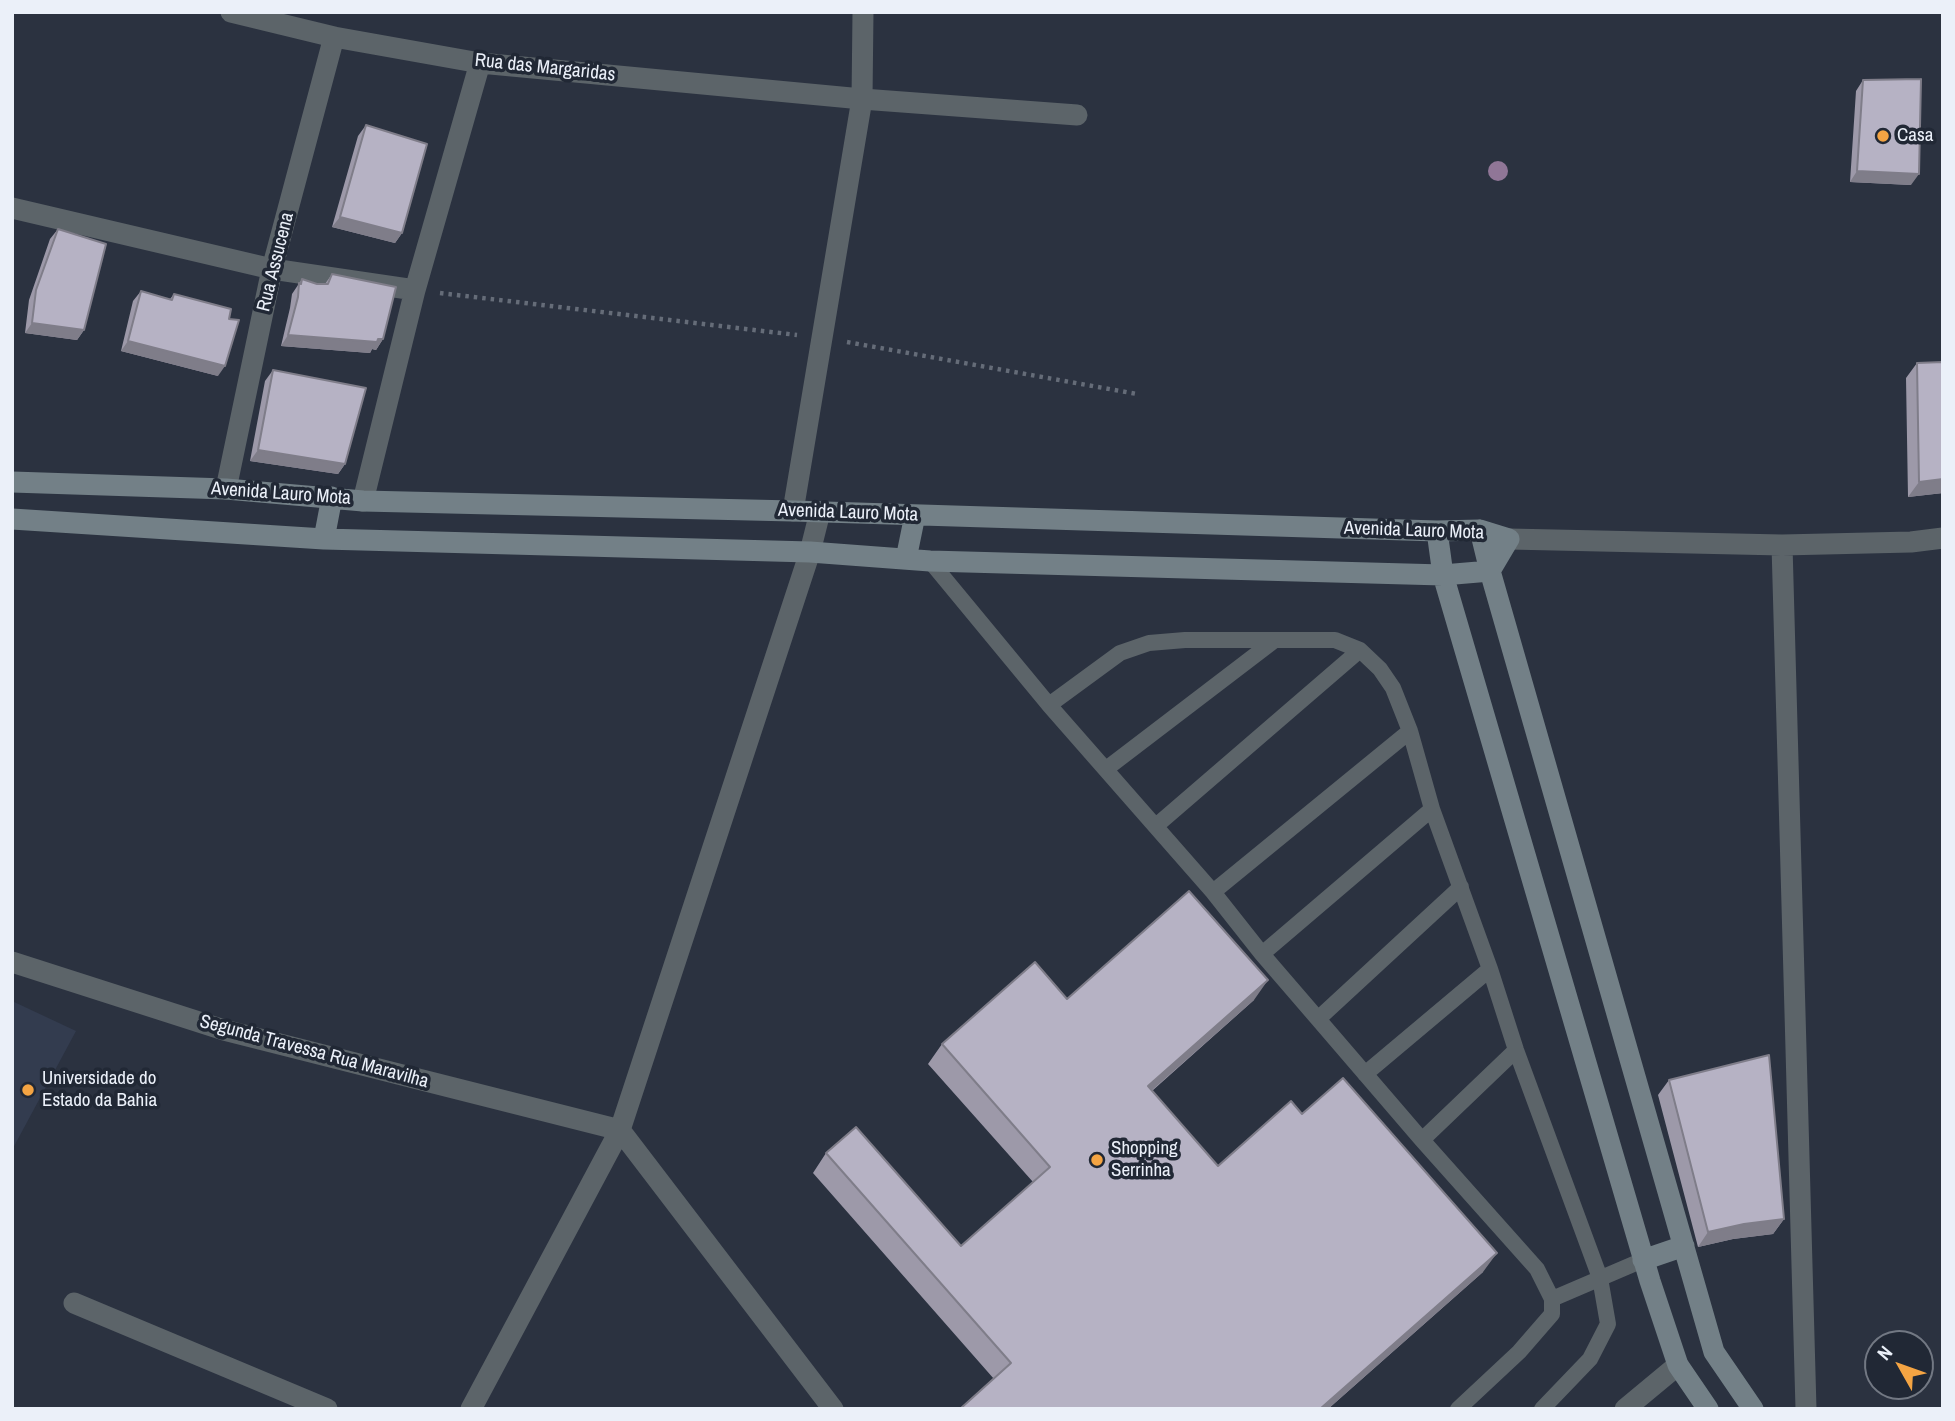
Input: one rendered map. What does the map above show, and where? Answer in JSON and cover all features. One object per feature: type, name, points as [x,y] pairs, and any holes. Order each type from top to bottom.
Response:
[{"type":"street","name":"Rua das Margaridas","points":[[231,12],[334,37],[480,63],[1077,116]]},
{"type":"street","points":[[793,511],[862,99],[863,12]]},
{"type":"street","name":"Rua Assucena","points":[[226,489],[272,269],[334,37]]},
{"type":"street","points":[[363,500],[415,290],[480,63]]},
{"type":"street","points":[[12,208],[272,269],[415,290]]},
{"type":"street","name":"Avenida Lauro Mota","points":[[12,482],[226,489],[363,500],[1437,531],[1480,530],[1509,539],[1490,571],[1443,575],[930,561],[810,552],[324,539],[12,519]]},
{"type":"street","points":[[324,539],[332,497]]},
{"type":"street","points":[[471,1409],[620,1130],[810,552],[820,512]]},
{"type":"street","points":[[906,559],[915,515]]},
{"type":"street","points":[[1480,530],[1714,1352],[1753,1409]]},
{"type":"street","points":[[1437,531],[1443,575],[1643,1260],[1678,1365],[1708,1409]]},
{"type":"street","points":[[1509,539],[1782,545],[1911,542],[1943,538]]},
{"type":"street","points":[[1782,545],[1806,1409]]},
{"type":"street","name":"Segunda Travessa Rua Maravilha","points":[[12,962],[224,1030],[620,1130]]},
{"type":"street","points":[[620,1130],[833,1409]]},
{"type":"street","points":[[1643,1260],[1684,1246]]},
{"type":"street","points":[[74,1303],[327,1409]]},
{"type":"street","points":[[1625,1409],[1678,1365],[1714,1352]]},
{"type":"lane","points":[[930,561],[1049,705],[1157,825],[1262,954],[1537,1269],[1552,1299],[1552,1314],[1519,1352],[1458,1409]]},
{"type":"lane","points":[[1049,705],[1120,653],[1149,643],[1185,640],[1335,640],[1360,650],[1380,669],[1393,688],[1410,732],[1432,808],[1516,1050],[1600,1278],[1608,1324],[1590,1359],[1542,1409]]},
{"type":"lane","points":[[1106,769],[1275,640]]},
{"type":"lane","points":[[1157,825],[1360,650]]},
{"type":"lane","points":[[1213,892],[1410,732]]},
{"type":"lane","points":[[1262,954],[1432,808]]},
{"type":"lane","points":[[1318,1019],[1461,887]]},
{"type":"lane","points":[[1365,1074],[1490,969]]},
{"type":"lane","points":[[1422,1140],[1516,1050]]},
{"type":"lane","points":[[1552,1299],[1643,1260]]},
{"type":"path","points":[[415,290],[822,338],[1138,394]]},
{"type":"shaded area","name":"Universidade do Estado da Bahia","points":[[12,1001],[76,1031],[12,1150]]},
{"type":"building","name":"Casa","points":[[1921,79],[1919,174],[1857,171],[1863,80]]},
{"type":"building","points":[[366,125],[427,144],[402,233],[340,217]]},
{"type":"building","points":[[58,229],[106,244],[84,330],[32,323],[36,290]]},
{"type":"building","points":[[332,274],[396,287],[383,339],[378,339],[377,342],[288,335],[299,283],[301,284],[302,279],[328,284]]},
{"type":"building","points":[[141,291],[172,300],[174,294],[231,309],[229,319],[239,320],[225,366],[128,341]]},
{"type":"building","points":[[1943,362],[1943,479],[1919,482],[1917,363]]},
{"type":"building","points":[[273,370],[366,388],[345,464],[258,450]]},
{"type":"building","name":"Shopping Serrinha","points":[[1189,891],[1268,980],[1148,1086],[1218,1166],[1291,1101],[1302,1114],[1343,1078],[1497,1253],[1320,1409],[960,1409],[1011,1363],[826,1153],[856,1127],[961,1246],[1050,1167],[942,1044],[1035,962],[1067,999]]},
{"type":"building","points":[[1769,1055],[1784,1219],[1708,1232],[1669,1080]]},
{"type":"place","name":"Casa","points":[[1883,136]]},
{"type":"place","name":"Universidade do Estado da Bahia","points":[[28,1090]]},
{"type":"place","name":"Shopping Serrinha","points":[[1097,1160]]}]
